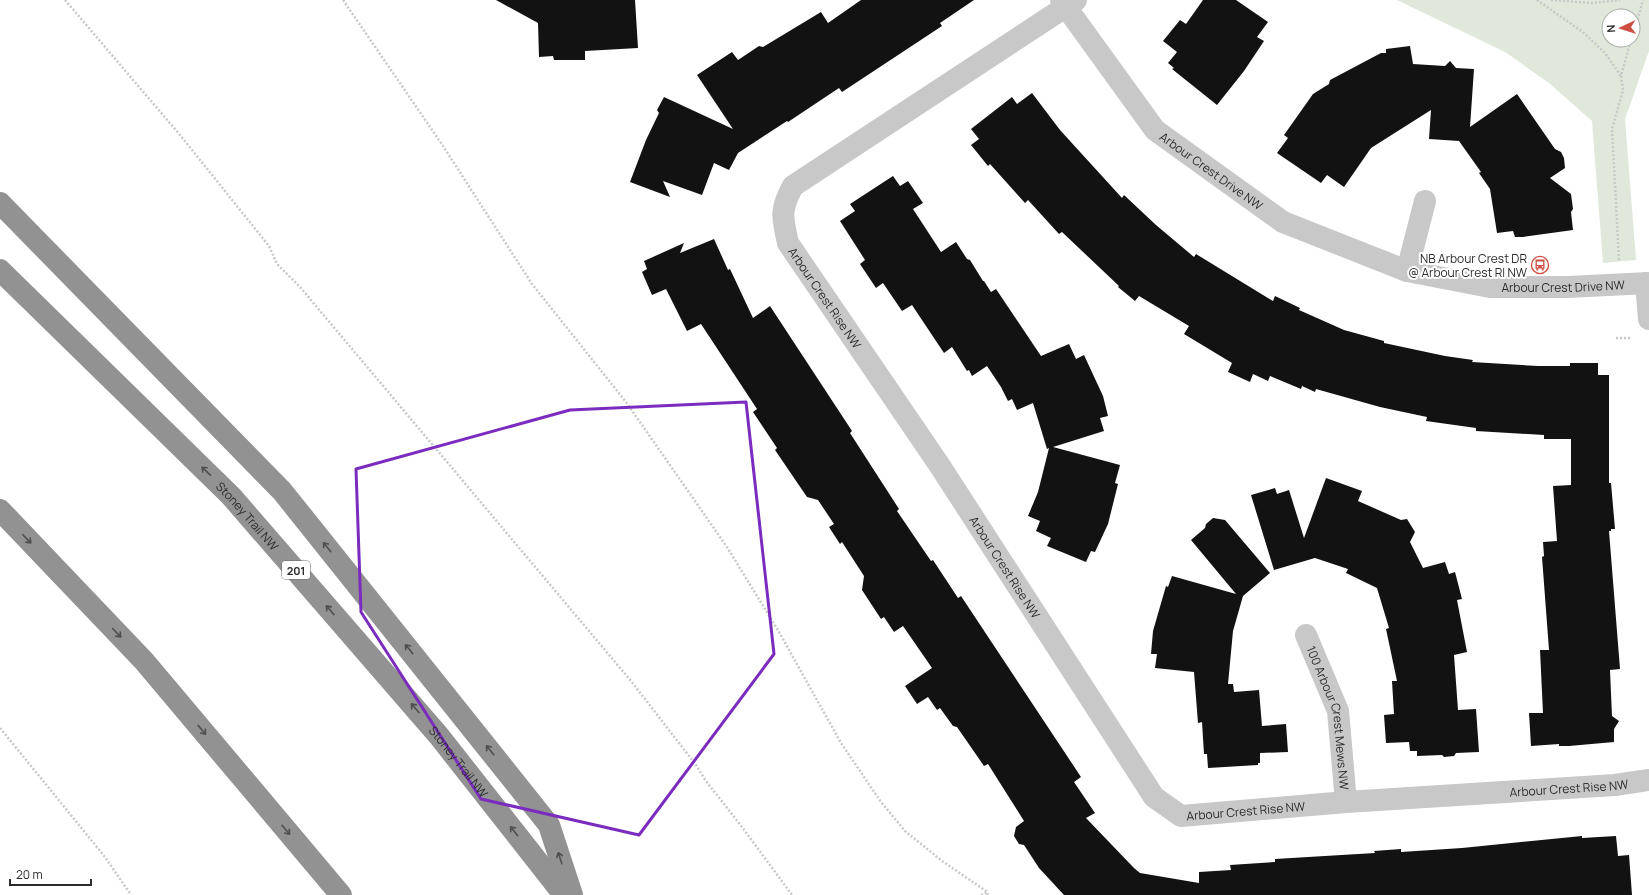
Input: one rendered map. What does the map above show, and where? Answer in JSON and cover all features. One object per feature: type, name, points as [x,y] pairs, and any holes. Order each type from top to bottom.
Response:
[{"type":"highway","points":[[0,203],[282,491],[549,825],[572,895]]},
{"type":"highway","name":"Stoney Trail NW","points":[[0,270],[231,496],[439,736],[564,895]]},
{"type":"highway","points":[[0,510],[144,661],[341,895]]},
{"type":"street","name":"Arbour Crest Drive NW","points":[[1067,2],[1155,130],[1283,222],[1407,271],[1490,287],[1568,287],[1648,283]]},
{"type":"street","name":"Arbour Crest Rise NW","points":[[1067,2],[793,186],[784,201],[783,222],[788,243],[940,466],[1154,797],[1181,816],[1346,802],[1614,785],[1649,780]]},
{"type":"street","points":[[1407,271],[1425,201]]},
{"type":"street","points":[[1648,283],[1649,319]]},
{"type":"street","name":"100 Arbour Crest Mews NW","points":[[1306,635],[1338,711],[1346,802]]},
{"type":"path","points":[[65,0],[180,135],[269,246],[277,264],[300,287],[631,681],[696,765],[715,793],[742,826],[792,895]]},
{"type":"path","points":[[343,0],[443,146],[532,284],[626,402],[727,547],[779,632],[840,743],[881,802],[905,831],[942,861],[988,894]]},
{"type":"path","points":[[1537,0],[1584,33],[1605,54],[1621,76]]},
{"type":"path","points":[[1551,0],[1592,3],[1620,0]]},
{"type":"path","points":[[1620,267],[1612,129],[1622,90],[1621,76],[1630,48]]},
{"type":"path","points":[[0,728],[104,857],[131,895]]},
{"type":"path","points":[[981,895],[988,894]]},
{"type":"highlighted area","points":[[746,402],[774,654],[639,835],[481,799],[361,612],[356,469],[570,410]]},
{"type":"shaded area","points":[[1397,0],[1649,0],[1649,51],[1625,119],[1636,260],[1603,263],[1592,121],[1549,83],[1505,52]]},
{"type":"building","points":[[496,0],[635,0],[638,48],[585,51],[585,60],[554,60],[553,56],[539,57],[538,23]]},
{"type":"building","points":[[861,0],[974,0],[940,23],[942,26],[842,92],[839,88],[738,153],[729,170],[714,163],[702,195],[663,181],[670,197],[630,182],[646,140],[659,113],[657,110],[664,97],[733,129],[697,75],[732,52],[738,60],[759,46],[763,47],[821,12],[828,23]]},
{"type":"building","points":[[1203,0],[1236,0],[1268,22],[1257,37],[1264,41],[1244,71],[1217,105],[1172,69],[1174,68],[1168,63],[1177,52],[1163,41],[1180,20],[1186,24]]},
{"type":"building","points":[[1410,46],[1413,64],[1445,66],[1450,61],[1456,68],[1474,69],[1470,127],[1517,94],[1555,149],[1561,152],[1564,158],[1565,168],[1550,178],[1571,194],[1573,230],[1523,237],[1515,237],[1513,231],[1497,233],[1490,189],[1479,173],[1481,172],[1459,141],[1429,139],[1431,110],[1371,148],[1344,187],[1327,175],[1321,183],[1277,153],[1288,138],[1284,135],[1313,94],[1329,84],[1330,80],[1381,53],[1386,53],[1386,49]]},
{"type":"building","points":[[1032,93],[1060,130],[1122,198],[1124,195],[1156,225],[1194,257],[1196,254],[1273,301],[1275,296],[1300,308],[1299,310],[1344,330],[1384,341],[1384,343],[1445,356],[1473,360],[1472,362],[1538,366],[1570,366],[1570,363],[1598,363],[1598,375],[1609,375],[1609,483],[1611,483],[1615,529],[1611,529],[1611,531],[1609,531],[1620,669],[1610,670],[1612,716],[1619,721],[1614,729],[1614,742],[1569,746],[1559,746],[1559,744],[1531,746],[1529,713],[1543,713],[1540,650],[1549,650],[1542,557],[1544,556],[1543,542],[1557,541],[1553,486],[1571,485],[1571,439],[1544,439],[1544,435],[1476,431],[1476,428],[1426,421],[1427,417],[1380,407],[1316,389],[1315,392],[1302,386],[1301,389],[1270,376],[1268,381],[1253,374],[1250,382],[1228,372],[1232,363],[1184,334],[1189,326],[1139,296],[1135,301],[1118,287],[1119,286],[1062,232],[1059,234],[1028,200],[1025,203],[990,164],[988,166],[971,145],[979,139],[971,129],[1012,97],[1017,104]]},
{"type":"building","points":[[893,176],[900,186],[908,181],[923,203],[913,209],[941,252],[956,242],[991,292],[996,289],[1041,356],[1069,344],[1076,359],[1084,355],[1103,396],[1108,416],[1100,418],[1104,431],[1053,447],[1120,465],[1115,483],[1118,484],[1108,524],[1095,552],[1091,551],[1086,562],[1047,546],[1051,538],[1036,531],[1040,521],[1028,516],[1038,492],[1049,448],[1047,449],[1033,403],[1017,410],[1012,399],[1008,401],[1001,387],[987,366],[972,376],[969,370],[967,371],[952,347],[944,353],[912,305],[902,311],[883,283],[876,288],[860,264],[865,260],[840,221],[855,211],[850,204]]},
{"type":"building","points":[[714,239],[753,318],[770,306],[852,431],[850,433],[899,509],[897,511],[931,561],[933,560],[958,598],[961,596],[1081,777],[1074,782],[1095,813],[1086,818],[1140,873],[1199,883],[1199,872],[1231,870],[1230,865],[1275,862],[1275,859],[1375,853],[1374,851],[1401,849],[1401,852],[1462,848],[1582,836],[1582,838],[1616,836],[1618,856],[1629,855],[1632,895],[1064,895],[1039,868],[1024,845],[1019,844],[1014,836],[1016,827],[1024,821],[988,764],[984,766],[957,727],[953,726],[940,708],[937,710],[928,697],[917,704],[905,686],[932,668],[903,626],[894,632],[884,617],[881,619],[862,590],[864,576],[842,542],[840,544],[829,527],[834,524],[818,500],[807,497],[775,450],[777,448],[753,412],[757,409],[701,324],[687,331],[666,289],[652,295],[642,272],[647,269],[644,261],[684,243],[680,253]]},
{"type":"building","points":[[1326,478],[1362,491],[1358,501],[1401,520],[1407,519],[1415,532],[1410,542],[1423,568],[1445,562],[1449,574],[1455,572],[1462,599],[1457,600],[1467,652],[1454,655],[1458,710],[1476,709],[1479,752],[1456,753],[1454,756],[1444,757],[1442,755],[1417,756],[1417,751],[1410,751],[1409,742],[1386,743],[1384,715],[1394,714],[1392,681],[1397,681],[1386,629],[1389,628],[1377,588],[1346,573],[1348,569],[1315,558],[1274,570],[1251,495],[1275,488],[1277,494],[1289,490],[1304,538]]},
{"type":"building","points":[[1213,518],[1225,520],[1270,573],[1243,596],[1233,631],[1228,684],[1233,684],[1234,692],[1259,690],[1262,726],[1286,724],[1288,752],[1260,753],[1260,763],[1258,763],[1258,765],[1208,768],[1207,754],[1204,754],[1202,722],[1198,723],[1194,672],[1155,668],[1157,654],[1151,654],[1153,631],[1166,586],[1168,587],[1172,576],[1236,594],[1191,540],[1205,528],[1206,524]]},
{"type":"place","name":"NB Arbour Crest DR @ Arbour Crest RI NW","points":[[1540,265]]}]
